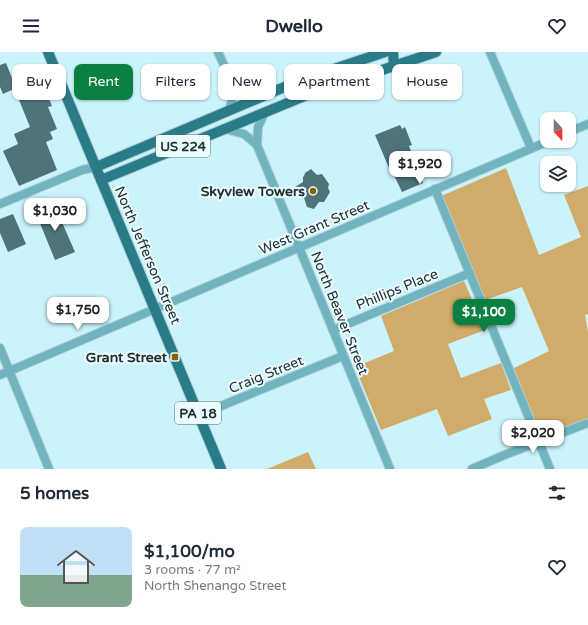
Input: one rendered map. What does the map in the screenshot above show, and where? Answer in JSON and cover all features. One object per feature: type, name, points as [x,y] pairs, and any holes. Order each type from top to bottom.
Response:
[{"type":"main road","name":"North Jefferson Street","points":[[48,52],[221,469]]},
{"type":"main road","points":[[357,61],[366,52]]},
{"type":"main road","name":"US 224","points":[[276,91],[320,73],[383,52]]},
{"type":"main road","points":[[383,52],[392,64]]},
{"type":"main road","points":[[393,52],[394,64]]},
{"type":"main road","name":"US 224","points":[[400,64],[436,52]]},
{"type":"main road","name":"US 224","points":[[101,180],[264,112],[326,88],[392,67]]},
{"type":"main road","name":"US 224","points":[[96,167],[253,100]]},
{"type":"street","points":[[218,52],[223,64]]},
{"type":"street","points":[[490,52],[531,148]]},
{"type":"street","points":[[229,110],[232,100]]},
{"type":"street","name":"North Beaver Street","points":[[257,145],[258,129],[264,112]]},
{"type":"street","points":[[576,129],[588,124]]},
{"type":"street","name":"North Beaver Street","points":[[225,129],[242,133],[251,138],[257,145],[390,469]]},
{"type":"street","name":"West Grant Street","points":[[0,374],[540,144]]},
{"type":"street","points":[[0,204],[82,170],[96,167]]},
{"type":"street","points":[[436,189],[550,469]]},
{"type":"street","name":"Phillips Place","points":[[333,330],[470,273]]},
{"type":"street","points":[[0,348],[49,469]]},
{"type":"street","name":"Craig Street","points":[[199,415],[343,356]]},
{"type":"street","points":[[472,469],[588,423]]},
{"type":"shaded area","points":[[506,168],[539,255],[581,237],[564,195],[576,192],[576,190],[588,186],[588,314],[585,315],[588,332],[588,423],[539,442],[510,370],[549,351],[522,287],[482,301],[439,197]]},
{"type":"shaded area","points":[[464,281],[485,330],[448,344],[461,378],[501,363],[511,390],[484,399],[492,419],[448,436],[437,409],[381,430],[355,367],[394,351],[381,316]]},
{"type":"shaded area","points":[[308,452],[316,469],[267,469]]},
{"type":"building","points":[[6,63],[12,78],[12,90],[3,94],[0,87],[0,65]]},
{"type":"building","points":[[19,100],[49,100],[52,106],[48,107],[57,129],[50,132],[53,139],[46,142],[57,170],[19,186],[3,151],[18,144],[14,134],[30,127]]},
{"type":"building","points":[[400,125],[402,129],[405,127],[412,145],[409,146],[423,183],[402,192],[392,171],[389,168],[375,135]]},
{"type":"building","name":"Skyview Towers","points":[[311,169],[317,175],[322,174],[329,184],[328,188],[330,192],[324,202],[319,202],[314,209],[307,207],[304,198],[296,194],[295,187],[303,182],[305,173]]},
{"type":"building","points":[[54,204],[75,252],[55,260],[35,211]]},
{"type":"building","points":[[13,214],[26,244],[8,252],[0,233],[0,219]]},
{"type":"place","name":"Skyview Towers","points":[[313,191]]},
{"type":"place","name":"Grant Street","points":[[175,357]]}]
